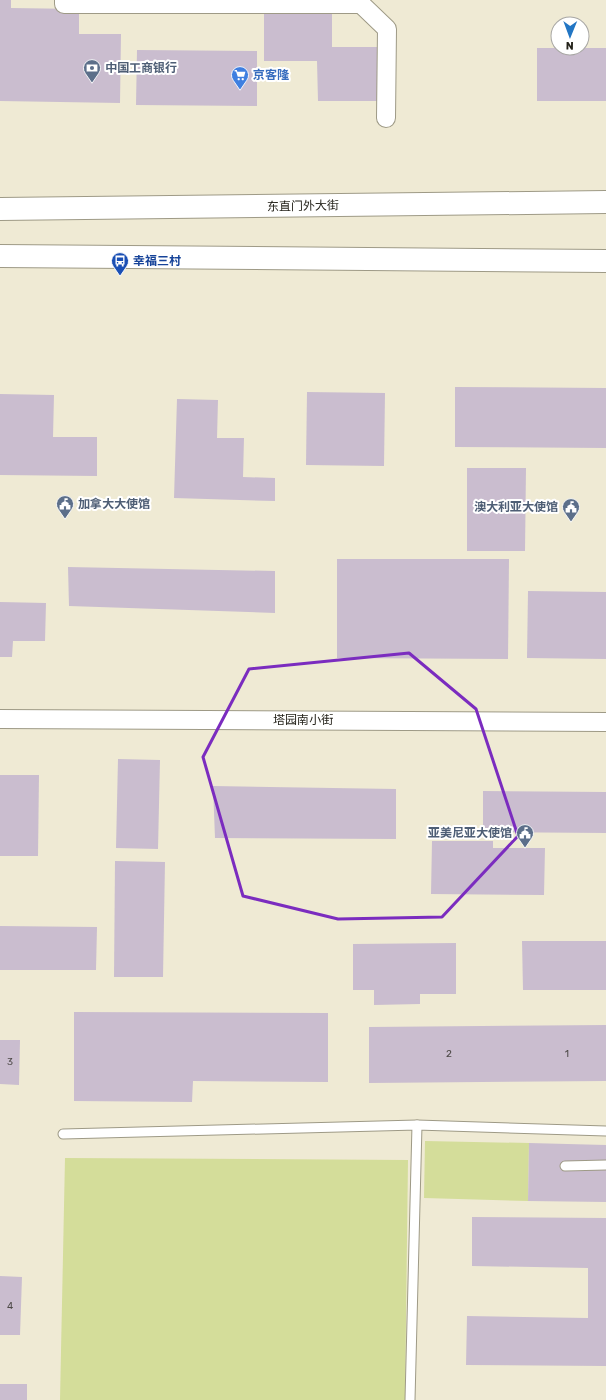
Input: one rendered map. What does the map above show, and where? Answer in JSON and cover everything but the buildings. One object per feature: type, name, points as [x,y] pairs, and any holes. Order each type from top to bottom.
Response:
[{"type":"main road","name":"东直门外大街","points":[[0,209],[606,202]]},
{"type":"main road","points":[[0,256],[606,261]]},
{"type":"street","points":[[64,0],[64,4],[361,2],[387,28],[386,118]]},
{"type":"street","name":"塔园南小街","points":[[0,719],[606,722]]},
{"type":"lane","points":[[63,1134],[417,1125],[606,1131]]},
{"type":"lane","points":[[410,1400],[417,1125]]},
{"type":"lane","points":[[565,1166],[606,1165]]},
{"type":"highlighted area","points":[[409,653],[476,709],[518,836],[442,917],[338,919],[243,896],[203,757],[249,669]]},
{"type":"green space","points":[[425,1141],[529,1143],[528,1201],[424,1198]]},
{"type":"green space","points":[[65,1158],[408,1160],[405,1400],[60,1400]]},
{"type":"place","name":"中国工商银行","points":[[92,83]]},
{"type":"place","name":"京客隆","points":[[240,90]]},
{"type":"place","name":"幸福三村","points":[[120,276]]},
{"type":"place","name":"加拿大大使馆","points":[[65,519]]},
{"type":"place","name":"澳大利亚大使馆","points":[[571,522]]},
{"type":"place","name":"亚美尼亚大使馆","points":[[525,848]]}]
